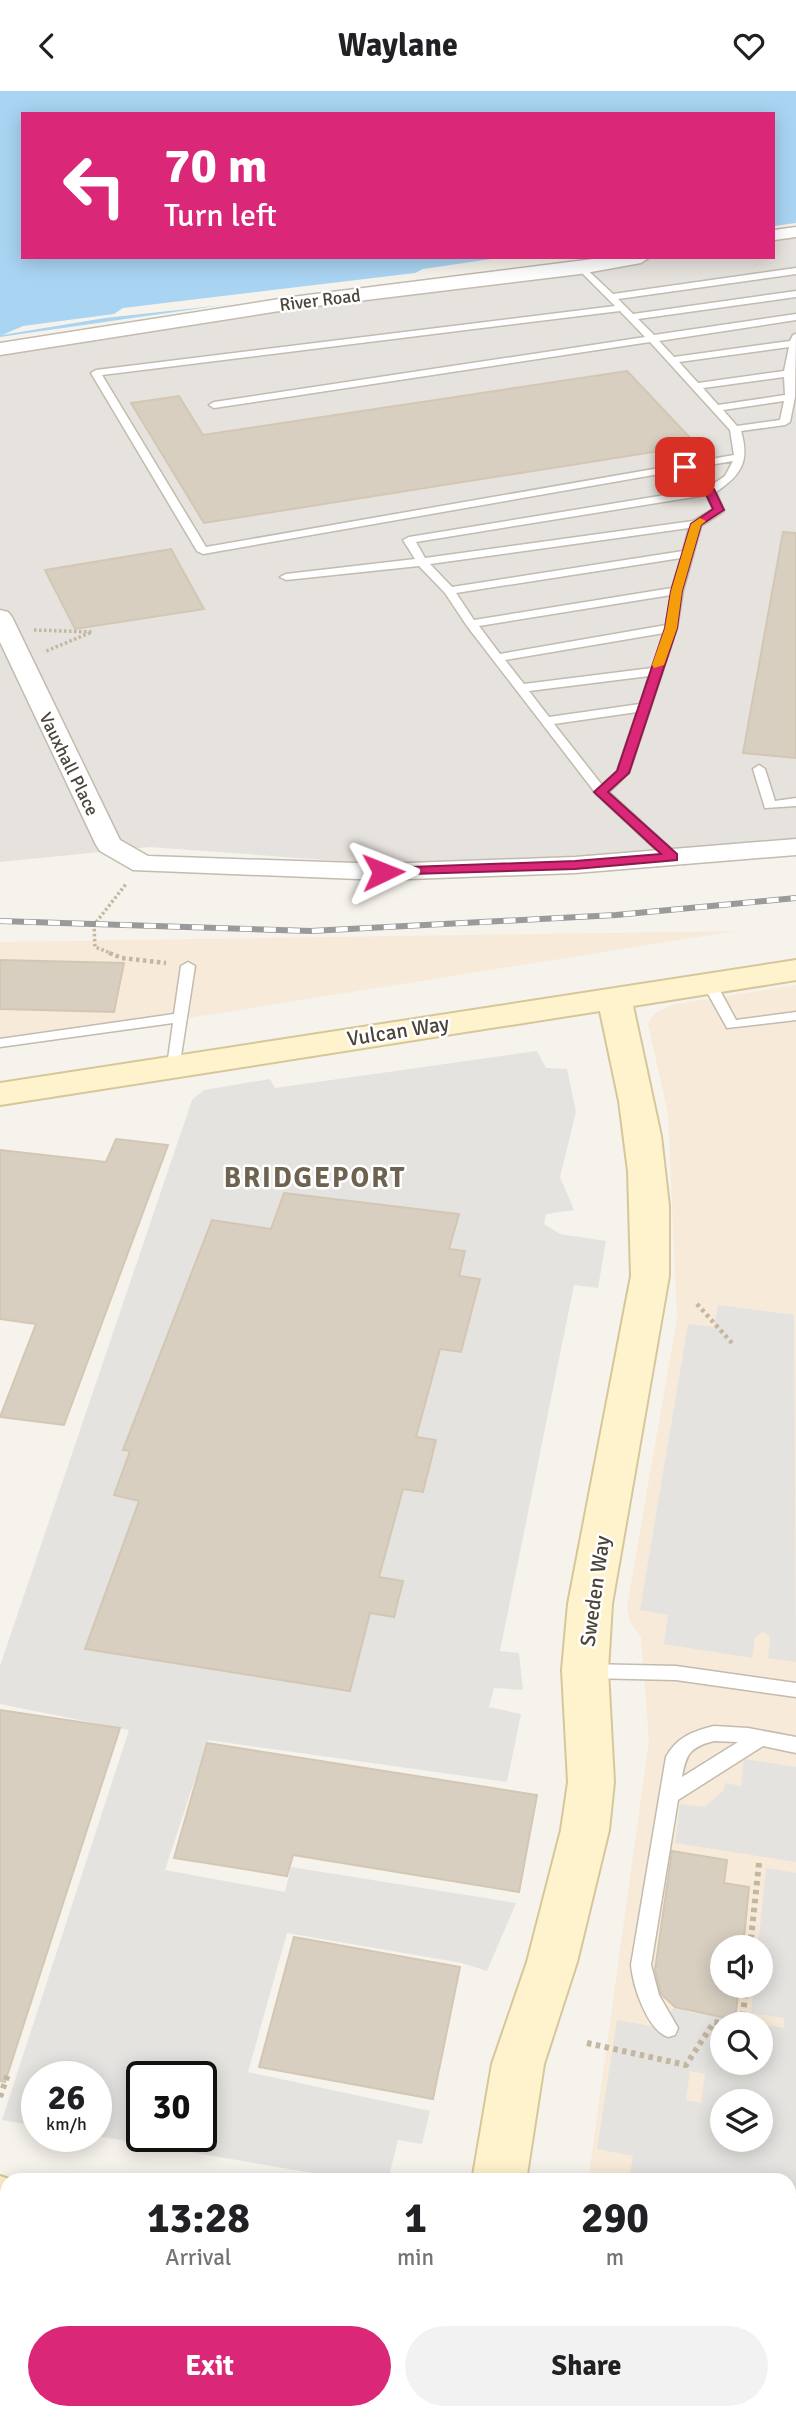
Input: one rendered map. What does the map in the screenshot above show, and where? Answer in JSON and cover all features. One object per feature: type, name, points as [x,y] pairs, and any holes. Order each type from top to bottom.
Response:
[{"type":"street","points":[[775,236],[796,232]]},
{"type":"street","name":"River Road","points":[[0,349],[292,303],[629,259]]},
{"type":"street","name":"Vauxhall Place","points":[[8,641],[109,845],[142,864]]},
{"type":"street","points":[[142,864],[383,872],[575,865],[796,847]]},
{"type":"street","name":"Vulcan Way","points":[[0,1094],[796,970]]},
{"type":"street","name":"Sweden Way","points":[[500,2173],[518,2064],[552,1962],[585,1830],[591,1781],[585,1670],[590,1604],[650,1276],[652,1233],[646,1160],[614,997]]},
{"type":"lane","points":[[409,540],[710,491],[730,477],[739,457],[740,441],[735,429],[653,339],[581,267]]},
{"type":"lane","points":[[612,297],[796,271]]},
{"type":"lane","points":[[631,317],[796,294]]},
{"type":"lane","points":[[623,308],[96,373],[203,551],[739,457]]},
{"type":"lane","points":[[214,405],[796,317]]},
{"type":"lane","points":[[672,360],[795,340],[785,422],[735,429]]},
{"type":"lane","points":[[696,386],[789,373]]},
{"type":"lane","points":[[716,408],[790,397]]},
{"type":"lane","points":[[286,577],[422,562],[696,524],[719,510],[710,491],[685,467]]},
{"type":"lane","points":[[534,494],[553,515]]},
{"type":"lane","points":[[394,518],[422,562],[449,590],[471,624],[601,792],[672,857]]},
{"type":"lane","points":[[601,792],[623,773],[671,628],[677,591],[696,524]]},
{"type":"lane","points":[[449,590],[688,554]]},
{"type":"lane","points":[[471,624],[677,591]]},
{"type":"lane","points":[[499,658],[671,628]]},
{"type":"lane","points":[[522,688],[656,671]]},
{"type":"lane","points":[[547,721],[645,707]]},
{"type":"lane","points":[[759,769],[770,805],[796,802]]},
{"type":"lane","points":[[174,1066],[188,966]]},
{"type":"lane","points":[[709,983],[732,1025],[796,1016]]},
{"type":"lane","points":[[0,1043],[180,1018]]},
{"type":"lane","points":[[585,1670],[676,1673],[796,1690]]},
{"type":"lane","points":[[668,2028],[649,1999],[642,1982],[641,1965],[676,1757],[691,1739],[705,1734],[725,1734],[796,1745]]},
{"type":"lane","points":[[670,1795],[758,1739]]},
{"type":"path","points":[[8,641],[92,632],[8,641]]},
{"type":"path","points":[[142,864],[94,925],[94,947],[122,958],[188,966]]},
{"type":"path","points":[[697,1304],[732,1343]]},
{"type":"path","points":[[751,1935],[759,1863]]},
{"type":"path","points":[[587,2043],[612,2051]]},
{"type":"path","points":[[0,2097],[8,2074]]},
{"type":"shaded area","points":[[796,232],[796,838],[691,849],[534,859],[379,864],[150,847],[0,862],[0,349],[627,259],[775,259],[775,235]]},
{"type":"shaded area","points":[[735,931],[0,1048],[0,942]]},
{"type":"shaded area","points":[[796,985],[796,2173],[589,2173],[649,1741],[641,1637],[630,1622],[627,1607],[677,1318],[668,1114],[648,1024],[654,1014],[671,1005]]},
{"type":"shaded area","points":[[537,1051],[546,1068],[567,1069],[576,1112],[560,1177],[574,1210],[546,1214],[544,1224],[560,1234],[606,1241],[598,1288],[574,1285],[500,1651],[519,1653],[523,1690],[494,1688],[489,1707],[521,1714],[507,1782],[208,1740],[165,1870],[285,1892],[291,1867],[516,1903],[487,1971],[462,1963],[287,1933],[248,2072],[430,2111],[422,2144],[398,2140],[390,2173],[313,2173],[190,2152],[217,2152],[217,2061],[126,2061],[126,2141],[112,2139],[112,2061],[21,2061],[129,1730],[0,1704],[0,1666],[192,1100],[204,1090],[270,1079],[275,1088]],"holes":[[[285,1193],[458,1214],[449,1249],[465,1251],[459,1276],[479,1280],[461,1352],[440,1349],[416,1437],[436,1440],[423,1492],[403,1489],[350,1691],[85,1649],[139,1501],[114,1495],[156,1455],[124,1449],[212,1220],[271,1229]]]},
{"type":"shaded area","points":[[718,1305],[794,1315],[796,1662],[768,1658],[770,1640],[763,1632],[755,1637],[752,1658],[664,1644],[668,1615],[640,1610],[688,1324],[714,1327]]},
{"type":"shaded area","points":[[744,1759],[796,1767],[796,1862],[675,1843],[680,1804],[704,1807],[724,1790],[725,1783],[741,1786]]},
{"type":"shaded area","points":[[766,1868],[796,1873],[796,2173],[630,2173],[633,2156],[597,2149],[617,2020],[651,2026],[675,2007],[710,2016],[710,2075],[773,2075],[773,2026],[784,2028],[784,2018],[773,2016],[773,2012],[751,2012],[753,1998],[773,1998],[773,1935],[759,1935]],"holes":[[[690,2071],[705,2074],[701,2103],[686,2100]]]},
{"type":"shaded area","points":[[21,2062],[21,2123],[2,2120]]},
{"type":"water","points":[[0,91],[796,91],[796,223],[775,226],[775,112],[21,112],[21,259],[544,259],[0,337]]},
{"type":"pier","points":[[491,259],[560,259],[325,294],[105,318],[2,335],[23,326],[114,314],[123,308],[415,273],[423,269]]},
{"type":"building","points":[[627,371],[697,445],[204,523],[131,403],[179,396],[203,435]]},
{"type":"building","points":[[783,532],[796,533],[796,758],[743,753]]},
{"type":"building","points":[[171,549],[204,609],[75,629],[45,570]]},
{"type":"building","points":[[0,960],[124,963],[114,1012],[0,1009]]},
{"type":"building","points":[[116,1139],[168,1145],[64,1425],[0,1417],[36,1324],[0,1319],[0,1150],[106,1162]]},
{"type":"building","points":[[284,1193],[459,1214],[449,1249],[465,1251],[459,1276],[480,1279],[461,1352],[440,1349],[416,1437],[436,1440],[423,1492],[403,1489],[379,1577],[403,1581],[394,1617],[370,1613],[350,1691],[85,1649],[139,1501],[114,1495],[130,1451],[123,1450],[212,1220],[271,1229]]},
{"type":"building","points":[[0,1710],[120,1728],[5,2082],[0,2081]]},
{"type":"building","points":[[207,1743],[537,1795],[519,1892],[293,1855],[287,1876],[174,1858]]},
{"type":"building","points":[[672,1851],[727,1860],[724,1883],[749,1887],[744,1935],[710,1935],[710,1998],[738,1998],[736,2012],[710,2012],[710,2015],[675,2007],[661,1994],[655,1970]]},
{"type":"building","points":[[294,1937],[460,1967],[433,2099],[259,2067]]},
{"type":"railway","points":[[0,921],[311,931],[616,915],[796,898]]},
{"type":"slow traffic","points":[[658,665],[671,628],[677,591],[696,524],[700,521]]},
{"type":"district","name":"BRIDGEPORT","points":[[315,1178]]},
{"type":"route","points":[[383,872],[575,865],[672,857],[601,792],[623,773],[671,628],[677,591],[696,524],[719,510],[710,491],[685,467]]}]
